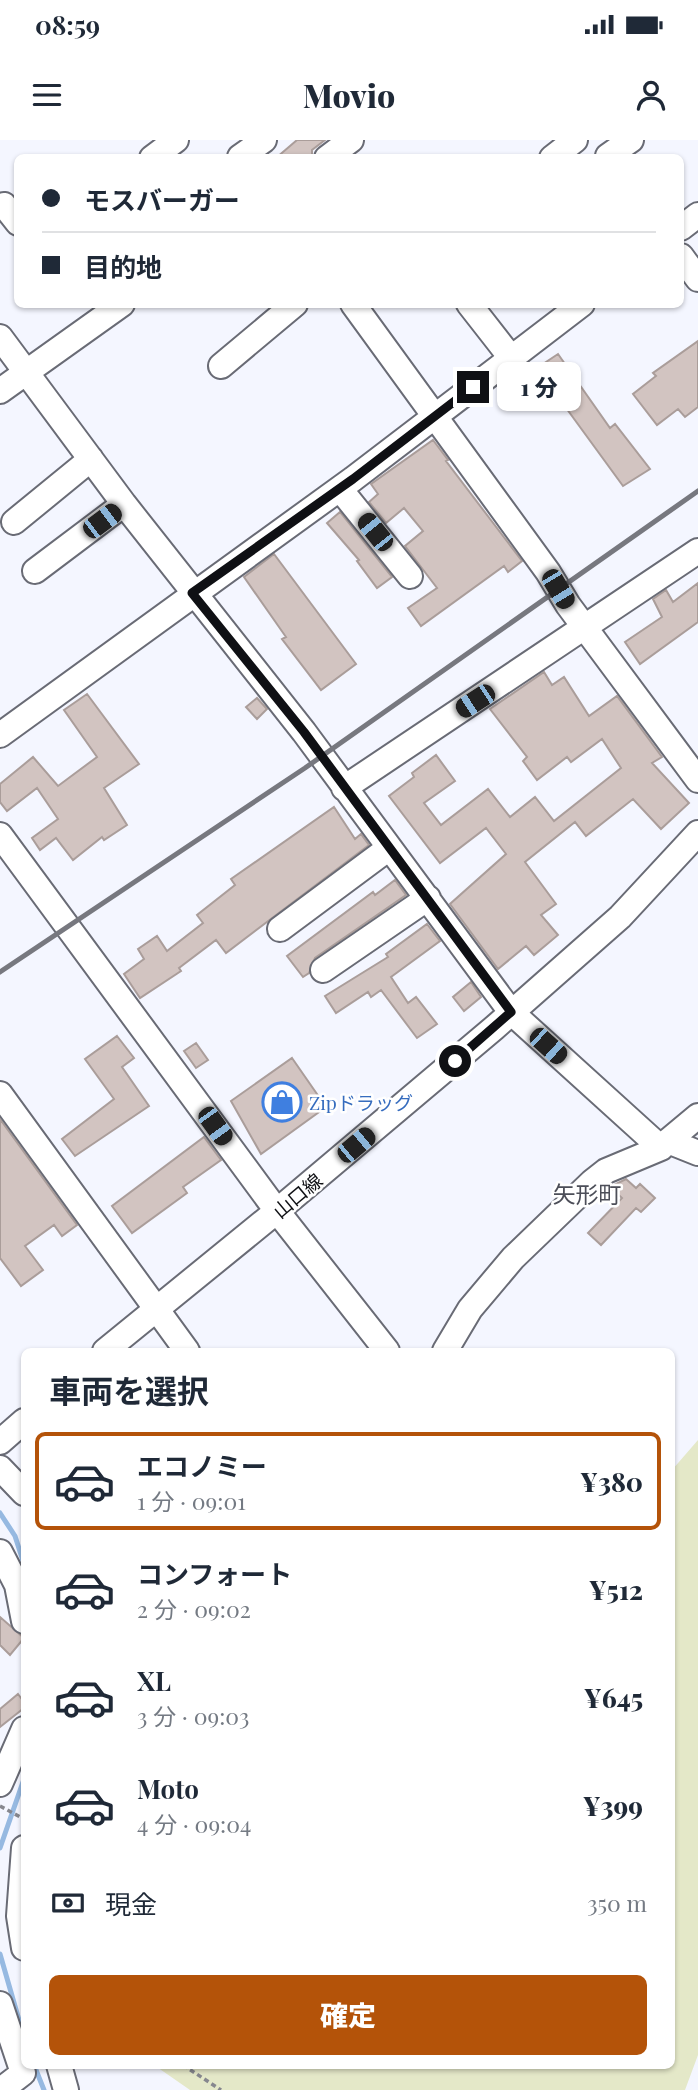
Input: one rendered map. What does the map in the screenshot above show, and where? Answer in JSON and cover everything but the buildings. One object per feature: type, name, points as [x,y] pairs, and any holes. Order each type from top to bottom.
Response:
[{"type":"street","points":[[157,154],[176,140]]},
{"type":"street","points":[[227,140],[238,154]]},
{"type":"street","points":[[244,154],[264,140]]},
{"type":"street","points":[[557,154],[575,140]]},
{"type":"street","points":[[605,151],[631,140]]},
{"type":"street","points":[[336,154],[354,146]]},
{"type":"street","points":[[684,226],[698,215]]},
{"type":"street","points":[[684,260],[698,279]]},
{"type":"street","points":[[0,391],[116,308]]},
{"type":"street","points":[[221,366],[290,308]]},
{"type":"street","points":[[356,308],[585,628],[698,780]]},
{"type":"street","points":[[472,308],[512,359]]},
{"type":"street","points":[[0,735],[192,593],[340,489],[577,308]]},
{"type":"street","points":[[0,337],[192,593],[304,732],[511,1012],[664,1144],[698,1153]]},
{"type":"street","points":[[14,522],[91,459]]},
{"type":"street","points":[[340,489],[408,577]]},
{"type":"street","points":[[35,571],[124,504]]},
{"type":"street","points":[[344,788],[698,551]]},
{"type":"street","points":[[0,835],[278,1211],[385,1348]]},
{"type":"street","name":"山口線","points":[[108,1348],[278,1211],[621,917],[696,839]]},
{"type":"street","points":[[293,926],[388,848]]},
{"type":"street","points":[[336,966],[428,898]]},
{"type":"street","points":[[0,1094],[185,1348]]},
{"type":"street","points":[[447,1348],[470,1308],[513,1258],[592,1182],[606,1171],[664,1144],[698,1116]]},
{"type":"street","points":[[0,1442],[21,1424]]},
{"type":"street","points":[[0,1468],[21,1490]]},
{"type":"street","points":[[0,1552],[17,1585],[21,1606]]},
{"type":"street","points":[[1,1799],[21,1738]]},
{"type":"street","points":[[21,1859],[8,1905],[19,1916],[21,1929]]},
{"type":"street","points":[[0,2004],[21,2058]]},
{"type":"street","points":[[1,2090],[23,2073],[23,2069]]},
{"type":"street","points":[[60,2069],[66,2090]]},
{"type":"path","points":[[1,1799],[21,1816]]},
{"type":"path","points":[[189,2069],[221,2090]]},
{"type":"green space","points":[[698,1440],[698,2055],[685,2090],[190,2090],[160,2069],[675,2069],[675,1467]]},
{"type":"waterway","points":[[0,1513],[15,1536],[21,1555]]},
{"type":"waterway","points":[[0,1848],[21,1788]]},
{"type":"waterway","points":[[0,1954],[21,2027]]},
{"type":"waterway","points":[[36,2069],[44,2090]]},
{"type":"railway","points":[[0,972],[305,768],[698,491]]},
{"type":"place","name":"Zipドラッグ","points":[[282,1102]]},
{"type":"district","name":"矢形町","points":[[587,1193]]},
{"type":"route","points":[[455,1061],[511,1012],[304,732],[192,593],[353,479],[473,387]]}]
